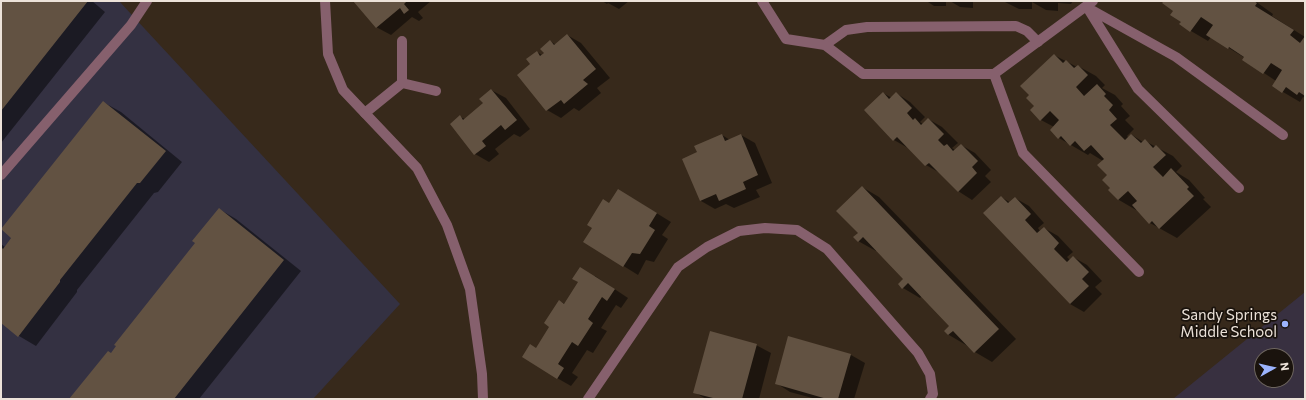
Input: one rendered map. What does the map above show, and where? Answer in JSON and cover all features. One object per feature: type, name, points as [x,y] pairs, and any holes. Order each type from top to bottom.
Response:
[{"type":"street","points":[[1,175],[131,25],[147,1]]},
{"type":"street","points":[[325,1],[328,54],[343,90],[417,168],[447,225],[470,290],[482,374],[483,399]]},
{"type":"street","points":[[762,1],[786,39],[825,45],[863,74],[994,74],[1090,4]]},
{"type":"street","points":[[1090,4],[1176,57],[1283,135]]},
{"type":"street","points":[[1090,4],[1138,89],[1239,188]]},
{"type":"street","points":[[825,45],[846,30],[867,26],[1016,26],[1027,31],[1038,42]]},
{"type":"street","points":[[402,41],[402,83]]},
{"type":"street","points":[[994,74],[1023,153],[1139,272]]},
{"type":"street","points":[[365,113],[402,83]]},
{"type":"street","points":[[402,83],[436,91]]},
{"type":"street","points":[[588,399],[678,267],[707,247],[738,231],[765,228],[797,230],[827,249],[918,353],[930,374],[933,394],[930,399]]},
{"type":"shaded area","points":[[1,1],[119,1],[400,304],[313,399],[1,399]]},
{"type":"shaded area","name":"Sandy Springs Middle School","points":[[1305,292],[1305,399],[1173,399]]},
{"type":"building","points":[[1,1],[88,1],[1,111]]},
{"type":"building","points":[[353,1],[407,1],[404,4],[409,10],[404,14],[400,8],[376,28]]},
{"type":"building","points":[[1164,1],[1254,1],[1257,3],[1255,6],[1294,30],[1290,35],[1300,43],[1305,36],[1305,96],[1299,92],[1297,95],[1286,87],[1282,93],[1272,86],[1282,70],[1271,63],[1263,74],[1242,60],[1244,57],[1206,35],[1213,25],[1201,17],[1190,32],[1179,24],[1181,22],[1170,15],[1173,11],[1162,3]]},
{"type":"building","points":[[567,34],[596,69],[583,80],[588,84],[564,104],[561,100],[546,111],[517,75],[530,64],[526,59],[537,51],[540,56],[544,53],[540,49],[550,40],[554,45]]},
{"type":"building","points":[[1054,54],[1063,63],[1066,60],[1074,68],[1078,65],[1088,75],[1076,87],[1084,96],[1097,84],[1106,94],[1104,96],[1113,105],[1109,110],[1117,119],[1110,125],[1125,140],[1131,134],[1141,143],[1145,139],[1153,148],[1156,145],[1166,155],[1153,167],[1163,177],[1171,168],[1189,187],[1187,189],[1194,196],[1159,229],[1152,221],[1149,224],[1132,205],[1137,201],[1128,191],[1118,200],[1108,190],[1110,188],[1102,180],[1107,175],[1097,165],[1104,159],[1091,145],[1084,151],[1075,141],[1070,146],[1061,136],[1058,139],[1050,130],[1059,120],[1050,111],[1040,121],[1030,110],[1034,106],[1026,98],[1029,95],[1020,86]]},
{"type":"building","points":[[491,89],[517,120],[505,130],[501,125],[482,141],[486,146],[474,155],[450,124],[460,115],[463,120],[483,103],[479,99]]},
{"type":"building","points":[[883,92],[889,99],[896,92],[912,108],[907,113],[913,120],[915,118],[921,125],[928,118],[944,134],[938,140],[944,146],[947,144],[953,151],[961,144],[978,161],[972,167],[977,173],[958,192],[929,163],[925,166],[897,137],[893,141],[864,110]]},
{"type":"building","points":[[103,101],[166,151],[140,183],[137,183],[60,280],[18,337],[1,323],[1,247],[3,249],[11,238],[1,229]]},
{"type":"building","points":[[722,134],[725,141],[741,134],[758,175],[743,182],[746,189],[719,201],[716,194],[700,201],[682,159],[697,152],[694,146]]},
{"type":"building","points":[[862,186],[999,329],[974,353],[953,331],[948,335],[944,331],[949,326],[908,283],[902,289],[898,284],[903,279],[863,237],[858,242],[853,237],[858,233],[836,211]]},
{"type":"building","points":[[618,189],[657,213],[649,226],[655,230],[640,254],[632,253],[623,267],[583,242],[592,228],[587,225],[603,199],[609,203]]},
{"type":"building","points":[[1001,196],[1008,203],[1015,197],[1031,214],[1025,220],[1037,233],[1044,227],[1059,243],[1054,249],[1067,262],[1073,256],[1089,272],[1082,279],[1089,286],[1070,304],[983,213]]},
{"type":"building","points":[[219,208],[284,260],[174,399],[69,399],[108,351],[111,353],[116,346],[114,345],[195,243],[192,241]]},
{"type":"building","points":[[580,267],[615,289],[607,301],[602,297],[588,319],[593,323],[578,346],[572,342],[558,364],[564,368],[557,379],[522,357],[530,344],[536,348],[549,327],[544,323],[559,300],[564,304],[578,282],[572,279]]},
{"type":"building","points":[[710,331],[757,344],[742,399],[717,399],[693,393]]},
{"type":"building","points":[[788,336],[851,354],[838,399],[827,399],[775,384]]},
{"type":"place","name":"Sandy Springs Middle School","points":[[1285,324]]}]
